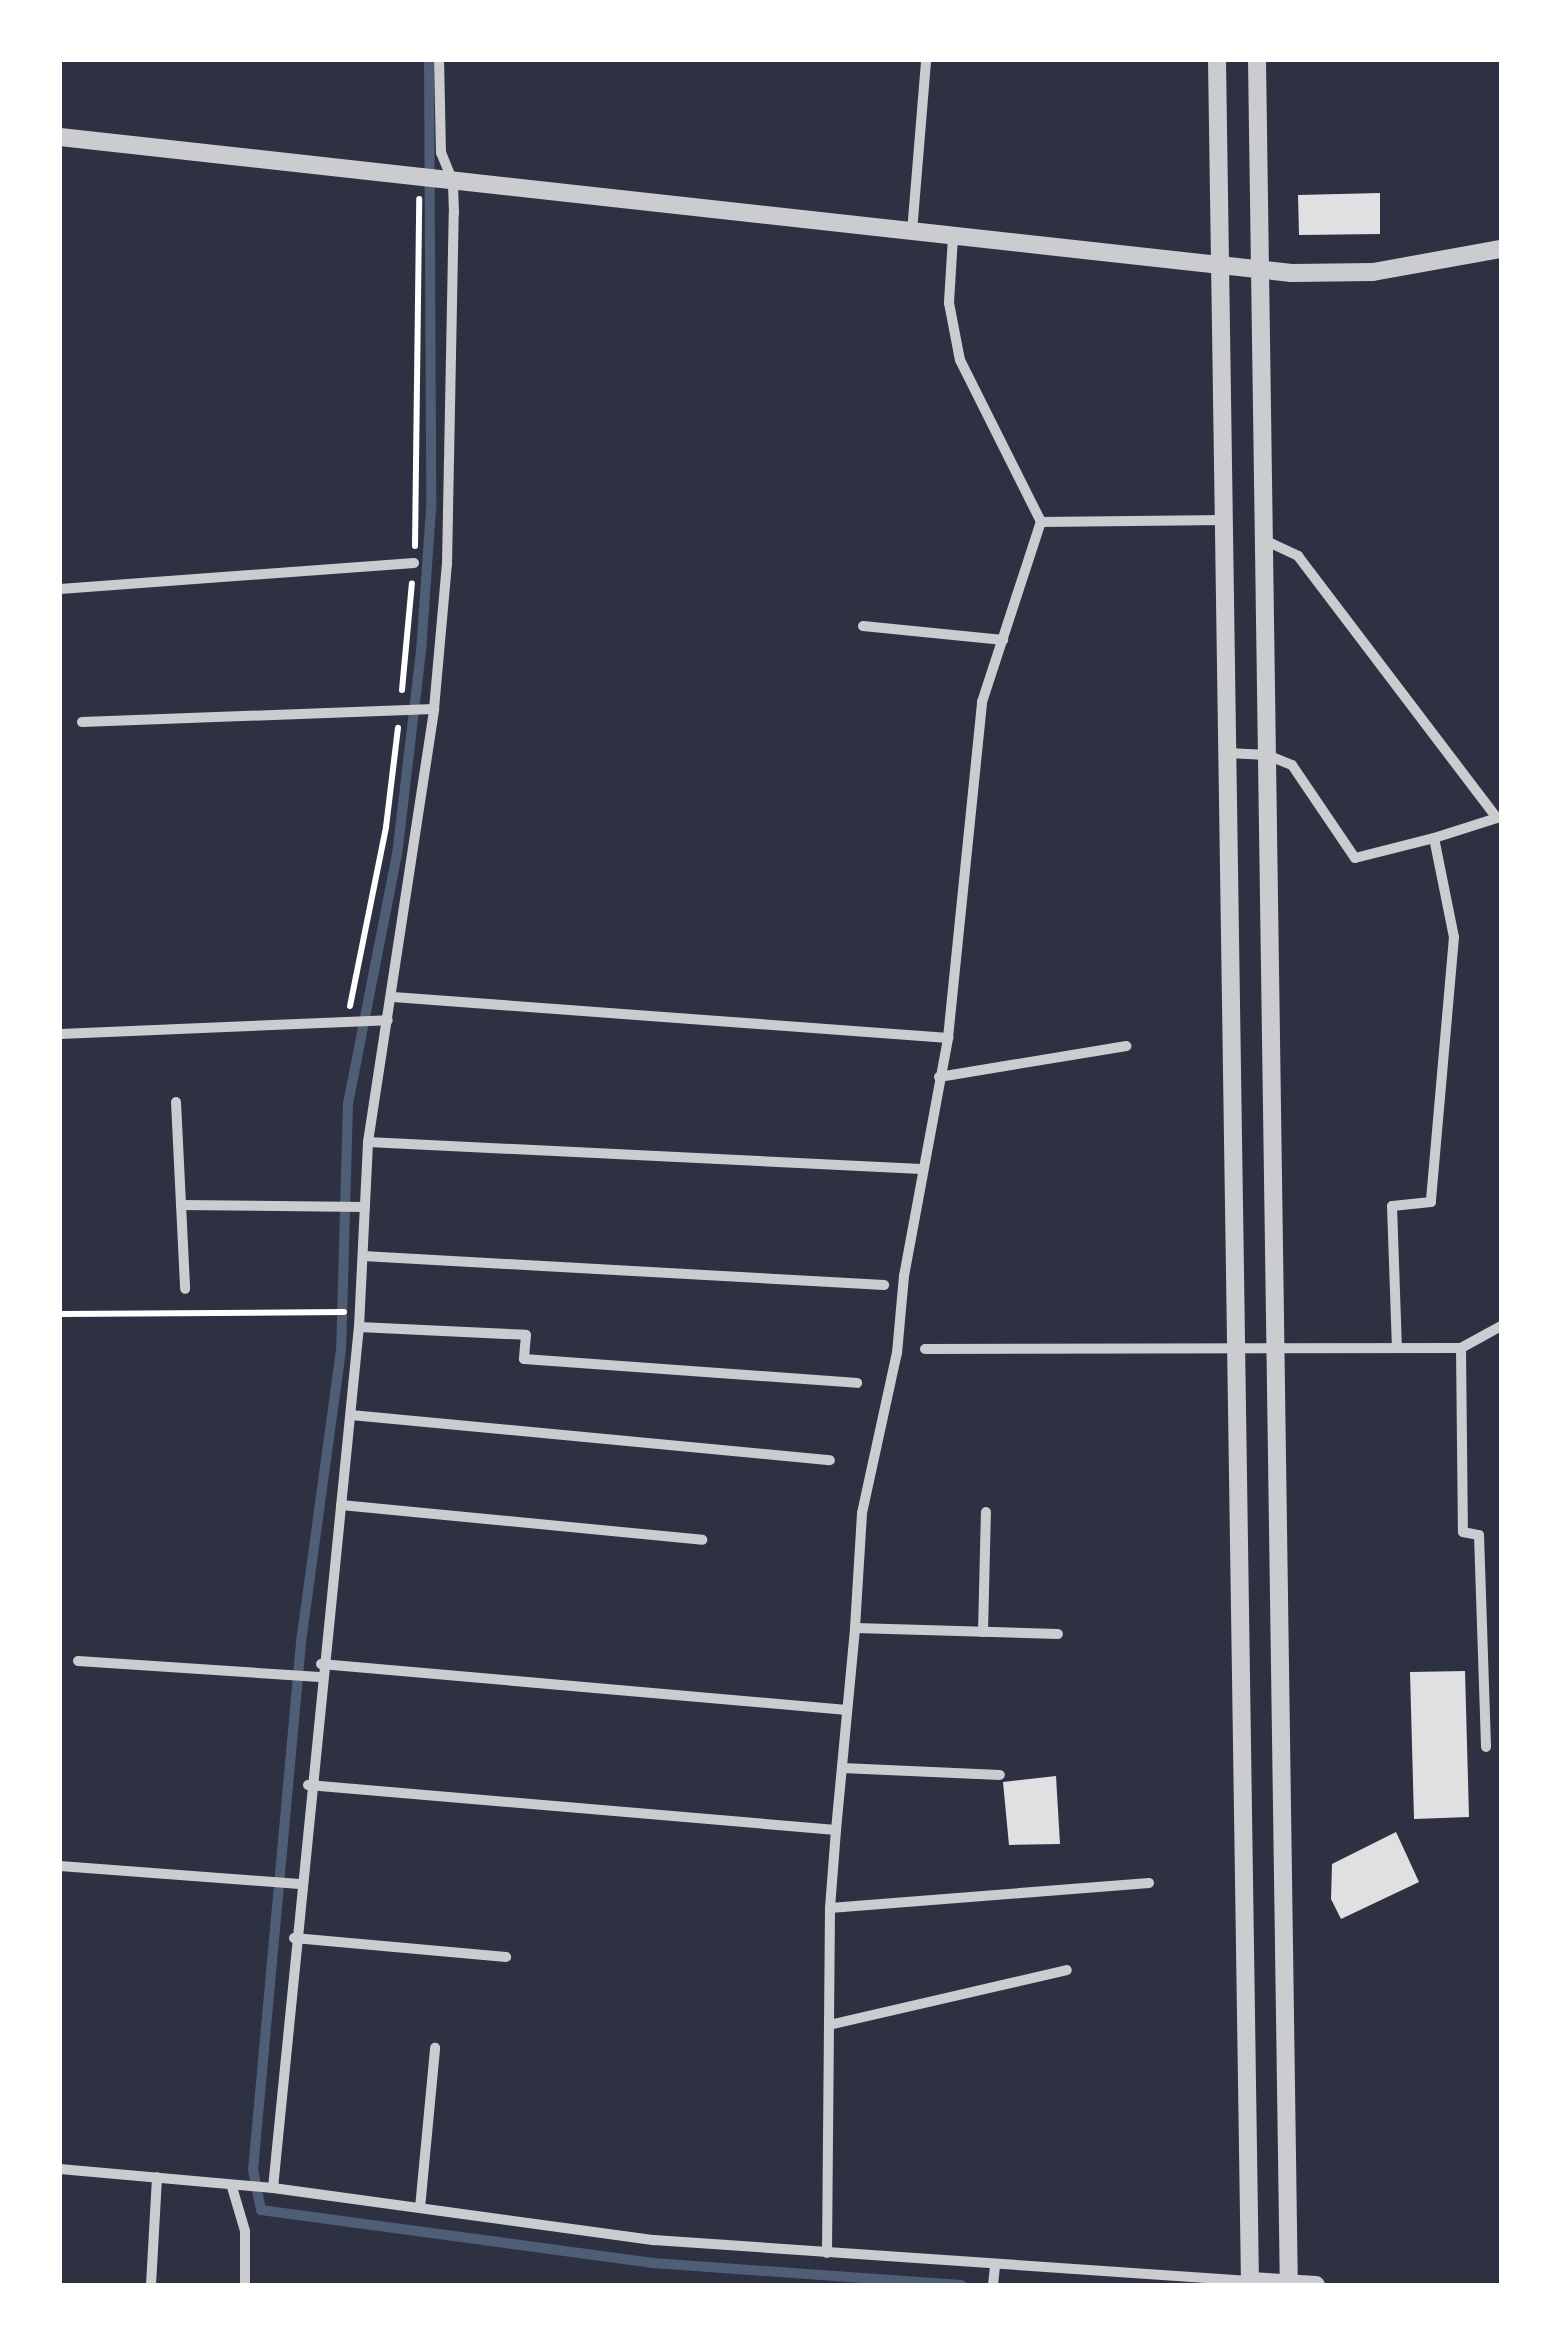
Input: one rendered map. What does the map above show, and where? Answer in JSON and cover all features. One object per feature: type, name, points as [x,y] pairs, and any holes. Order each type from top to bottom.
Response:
[{"type":"street","points":[[268,2188],[320,1671],[360,1327],[368,1142],[392,997],[448,564],[434,179],[441,153],[439,60]]},
{"type":"street","points":[[912,233],[926,60]]},
{"type":"street","points":[[1217,60],[1250,2283]]},
{"type":"street","points":[[1257,60],[1288,2284]]},
{"type":"street","points":[[60,138],[1257,270],[1373,272],[1501,248]]},
{"type":"street","points":[[827,2254],[830,1908],[862,1513],[897,1352],[921,1169],[948,1038],[982,702],[1041,522],[960,360],[949,303],[953,237]]},
{"type":"street","points":[[1041,522],[1224,520]]},
{"type":"street","points":[[1228,752],[1267,755],[1292,765],[1355,858],[1500,818],[1298,556],[1263,540]]},
{"type":"street","points":[[60,589],[414,564]]},
{"type":"street","points":[[863,626],[1003,640]]},
{"type":"street","points":[[82,722],[428,708]]},
{"type":"street","points":[[1397,1348],[1392,1206],[1431,1202],[1454,937],[1434,838]]},
{"type":"street","points":[[392,997],[948,1038]]},
{"type":"street","points":[[60,1034],[388,1020]]},
{"type":"street","points":[[939,1077],[1126,1046]]},
{"type":"street","points":[[176,1102],[184,1288]]},
{"type":"street","points":[[368,1142],[921,1169]]},
{"type":"street","points":[[181,1206],[366,1207]]},
{"type":"street","points":[[363,1256],[884,1285]]},
{"type":"street","points":[[925,1349],[1461,1348],[1501,1326]]},
{"type":"street","points":[[360,1327],[526,1335],[524,1359],[857,1383]]},
{"type":"street","points":[[1461,1348],[1463,1532],[1479,1536],[1486,1746]]},
{"type":"street","points":[[351,1415],[830,1460]]},
{"type":"street","points":[[341,1505],[702,1540]]},
{"type":"street","points":[[984,1632],[986,1512]]},
{"type":"street","points":[[854,1628],[1058,1634]]},
{"type":"street","points":[[78,1661],[306,1676],[320,1671],[847,1710]]},
{"type":"street","points":[[842,1768],[1000,1775]]},
{"type":"street","points":[[308,1785],[836,1830]]},
{"type":"street","points":[[60,1866],[299,1884]]},
{"type":"street","points":[[830,1908],[1149,1882]]},
{"type":"street","points":[[294,1938],[506,1958]]},
{"type":"street","points":[[829,2025],[1067,1970]]},
{"type":"street","points":[[420,2208],[436,2048]]},
{"type":"street","points":[[60,2169],[268,2188],[654,2240],[827,2254],[994,2276],[1316,2285]]},
{"type":"street","points":[[151,2285],[157,2176]]},
{"type":"street","points":[[237,2187],[246,2231],[246,2285]]},
{"type":"path","points":[[349,1021],[383,844],[403,707],[434,179]]},
{"type":"path","points":[[60,1314],[324,1311]]},
{"type":"building","points":[[1380,193],[1380,234],[1299,235],[1298,195]]},
{"type":"building","points":[[1465,1671],[1469,1817],[1414,1819],[1410,1672]]},
{"type":"building","points":[[1056,1776],[1060,1844],[1009,1845],[1003,1782]]},
{"type":"building","points":[[1396,1832],[1419,1882],[1341,1919],[1331,1899],[1332,1864]]},
{"type":"waterway","points":[[429,60],[431,509],[421,651],[397,854],[348,1103],[341,1350],[301,1643],[253,2170],[261,2210],[653,2263],[961,2285]]}]
